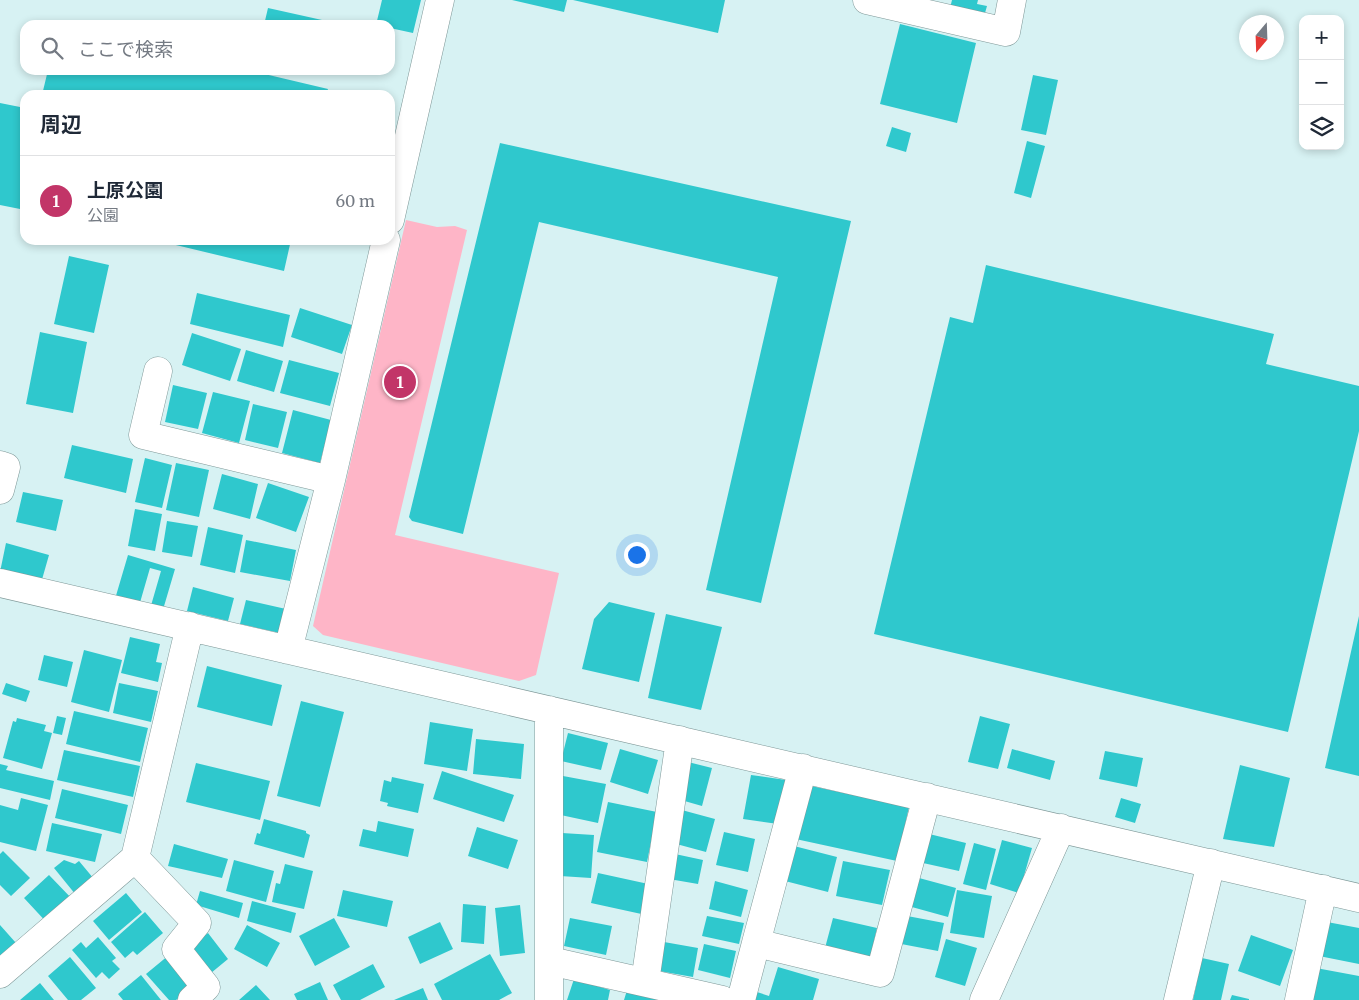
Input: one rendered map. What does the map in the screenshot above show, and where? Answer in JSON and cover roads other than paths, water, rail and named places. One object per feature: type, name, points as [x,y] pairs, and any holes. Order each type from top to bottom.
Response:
[{"type":"street","points":[[395,198],[440,0]]},
{"type":"street","points":[[868,0],[1006,32],[1012,0]]},
{"type":"street","points":[[288,650],[331,480],[385,245]]},
{"type":"street","points":[[158,370],[143,435],[331,480]]},
{"type":"street","points":[[0,465],[6,467],[0,490]]},
{"type":"street","points":[[0,583],[1359,898]]},
{"type":"street","points":[[0,974],[135,858],[190,626]]},
{"type":"street","points":[[543,997],[550,961],[549,710]]},
{"type":"street","points":[[645,982],[680,740]]},
{"type":"street","points":[[741,1000],[803,768]]},
{"type":"street","points":[[756,943],[880,973],[927,797]]},
{"type":"street","points":[[984,1000],[1061,828]]},
{"type":"street","points":[[135,858],[197,923],[176,949],[206,987],[192,1000]]},
{"type":"street","points":[[1178,1000],[1211,863]]},
{"type":"street","points":[[1298,1000],[1323,889]]},
{"type":"street","points":[[550,961],[722,1000]]},
{"type":"place","name":"上原公園","points":[[400,382]]}]
